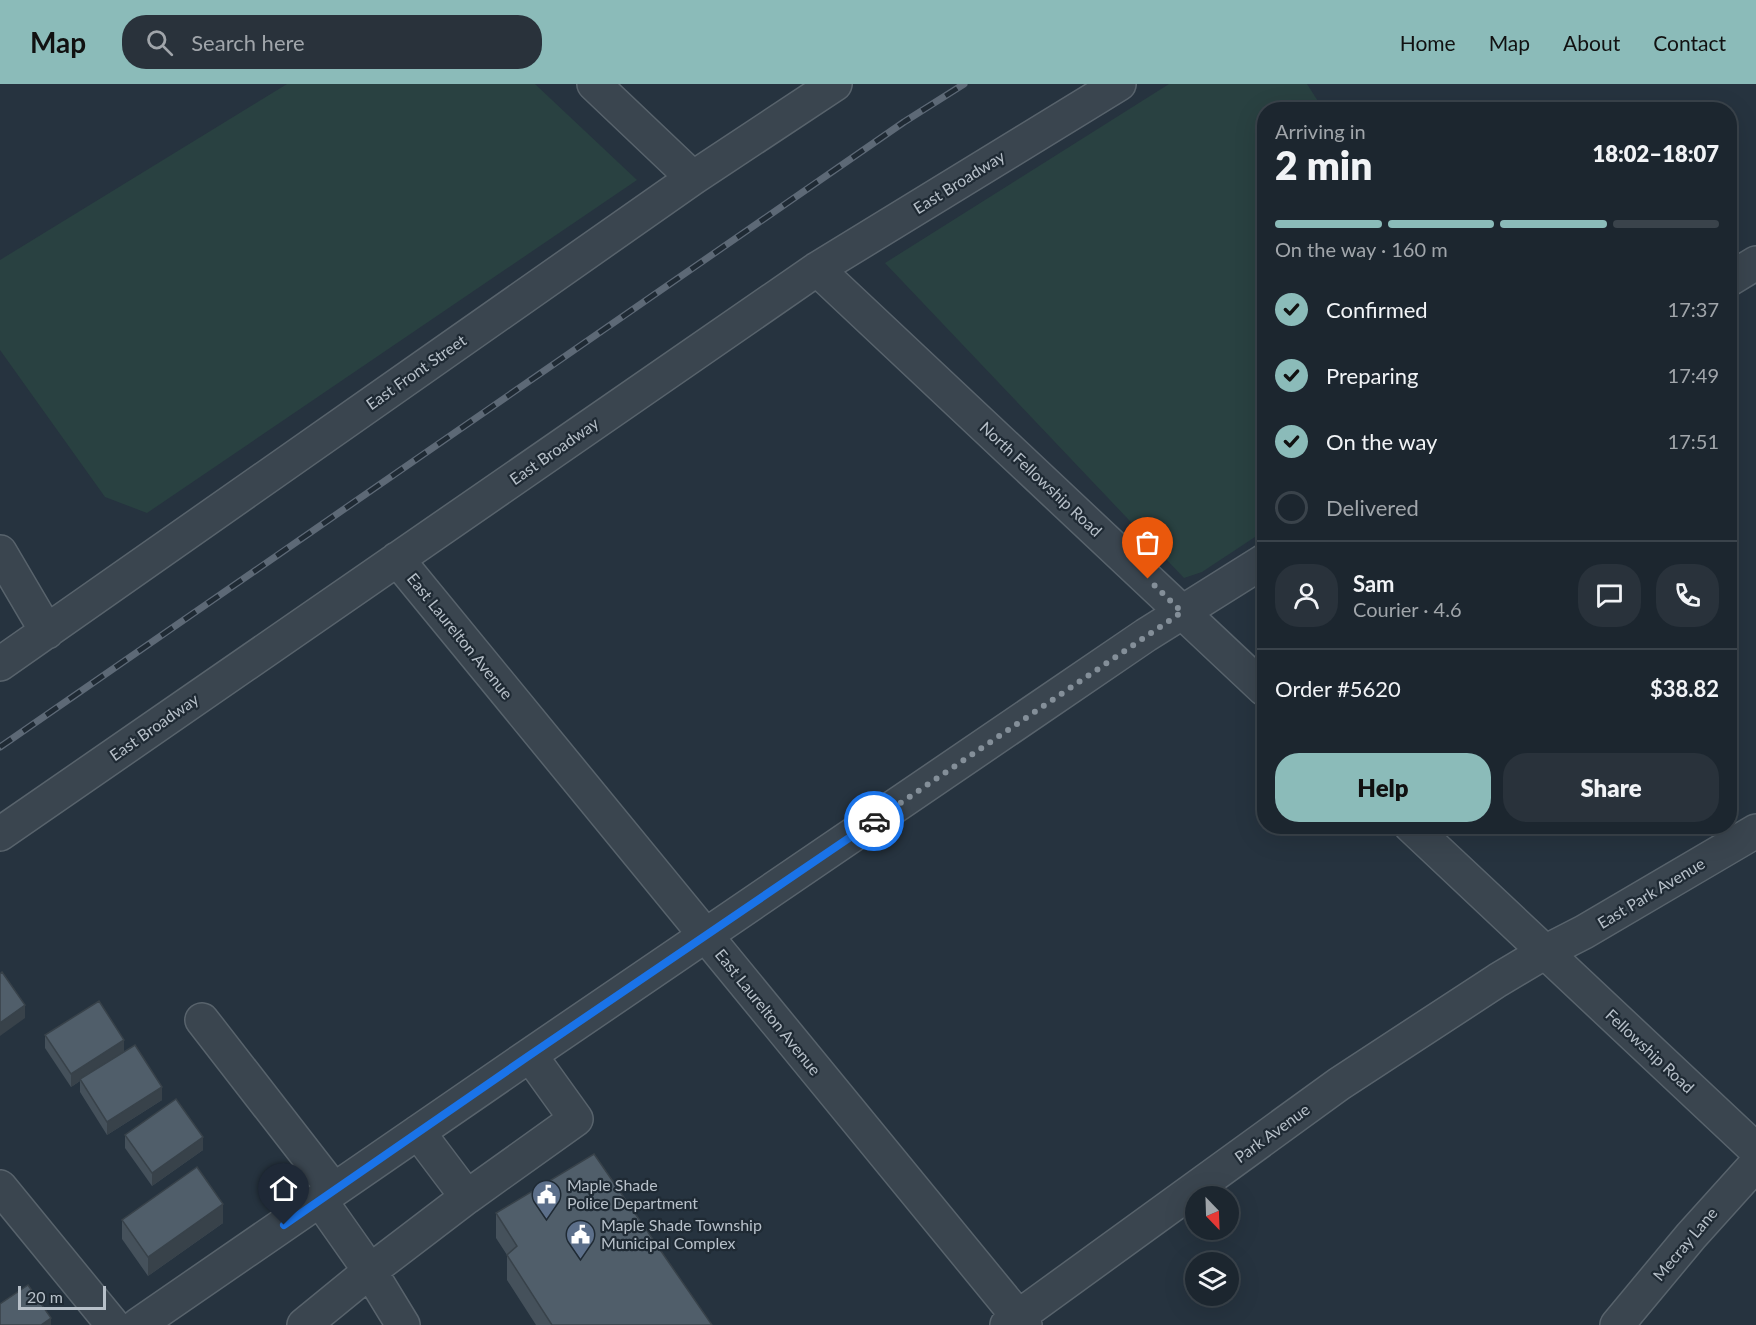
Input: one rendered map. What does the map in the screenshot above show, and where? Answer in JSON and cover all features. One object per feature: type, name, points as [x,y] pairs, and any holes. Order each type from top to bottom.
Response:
[{"type":"street","points":[[594,84],[693,178]]},
{"type":"street","name":"East Front Street","points":[[0,664],[693,178],[835,84]]},
{"type":"street","name":"East Broadway","points":[[0,834],[817,269],[1119,84]]},
{"type":"street","points":[[1737,275],[1756,263]]},
{"type":"street","name":"North Fellowship Road","points":[[817,269],[1257,682]]},
{"type":"street","points":[[0,552],[47,632]]},
{"type":"street","name":"East Laurelton Avenue","points":[[397,559],[706,936],[1017,1322]]},
{"type":"street","points":[[138,1325],[530,1055],[1182,612],[1257,565]]},
{"type":"street","name":"East Park Avenue","points":[[1545,952],[1584,932],[1756,831]]},
{"type":"street","points":[[1420,834],[1545,952]]},
{"type":"street","name":"Fellowship Road","points":[[1545,952],[1756,1150]]},
{"type":"street","name":"Park Avenue","points":[[1017,1322],[1340,1084],[1498,980],[1545,952]]},
{"type":"street","points":[[202,1020],[327,1195],[404,1325]]},
{"type":"street","points":[[304,1325],[467,1197],[576,1119],[530,1055]]},
{"type":"street","points":[[418,1132],[467,1197]]},
{"type":"street","name":"Mecray Lane","points":[[1617,1325],[1691,1236],[1756,1164]]},
{"type":"street","points":[[0,1187],[113,1325]]},
{"type":"green space","points":[[287,84],[535,84],[637,180],[147,513],[105,497],[0,350],[0,260]]},
{"type":"green space","points":[[1169,84],[1307,84],[1319,102],[1257,102],[1257,536],[1202,572],[1184,578],[885,263]]},
{"type":"building","points":[[2,972],[25,1005],[0,1023],[0,974]]},
{"type":"building","points":[[99,1001],[124,1040],[71,1074],[45,1035]]},
{"type":"building","points":[[135,1045],[162,1087],[107,1122],[80,1079]]},
{"type":"building","points":[[176,1099],[203,1137],[152,1173],[125,1135]]},
{"type":"building","name":"Maple Shade Township Municipal Complex","points":[[594,1154],[712,1325],[552,1325],[507,1255],[517,1246],[496,1213]]},
{"type":"building","points":[[197,1167],[223,1204],[148,1257],[122,1220]]},
{"type":"building","points":[[28,1285],[51,1318],[41,1325],[0,1325],[0,1304]]},
{"type":"railway","points":[[0,747],[904,122],[964,84]]},
{"type":"way so far","points":[[874,821],[1182,612],[1148,579]]},
{"type":"place","name":"Maple Shade Police Department","points":[[546,1220]]},
{"type":"place","name":"Maple Shade Township Municipal Complex","points":[[580,1260]]},
{"type":"route","points":[[284,1225],[874,821]]}]
